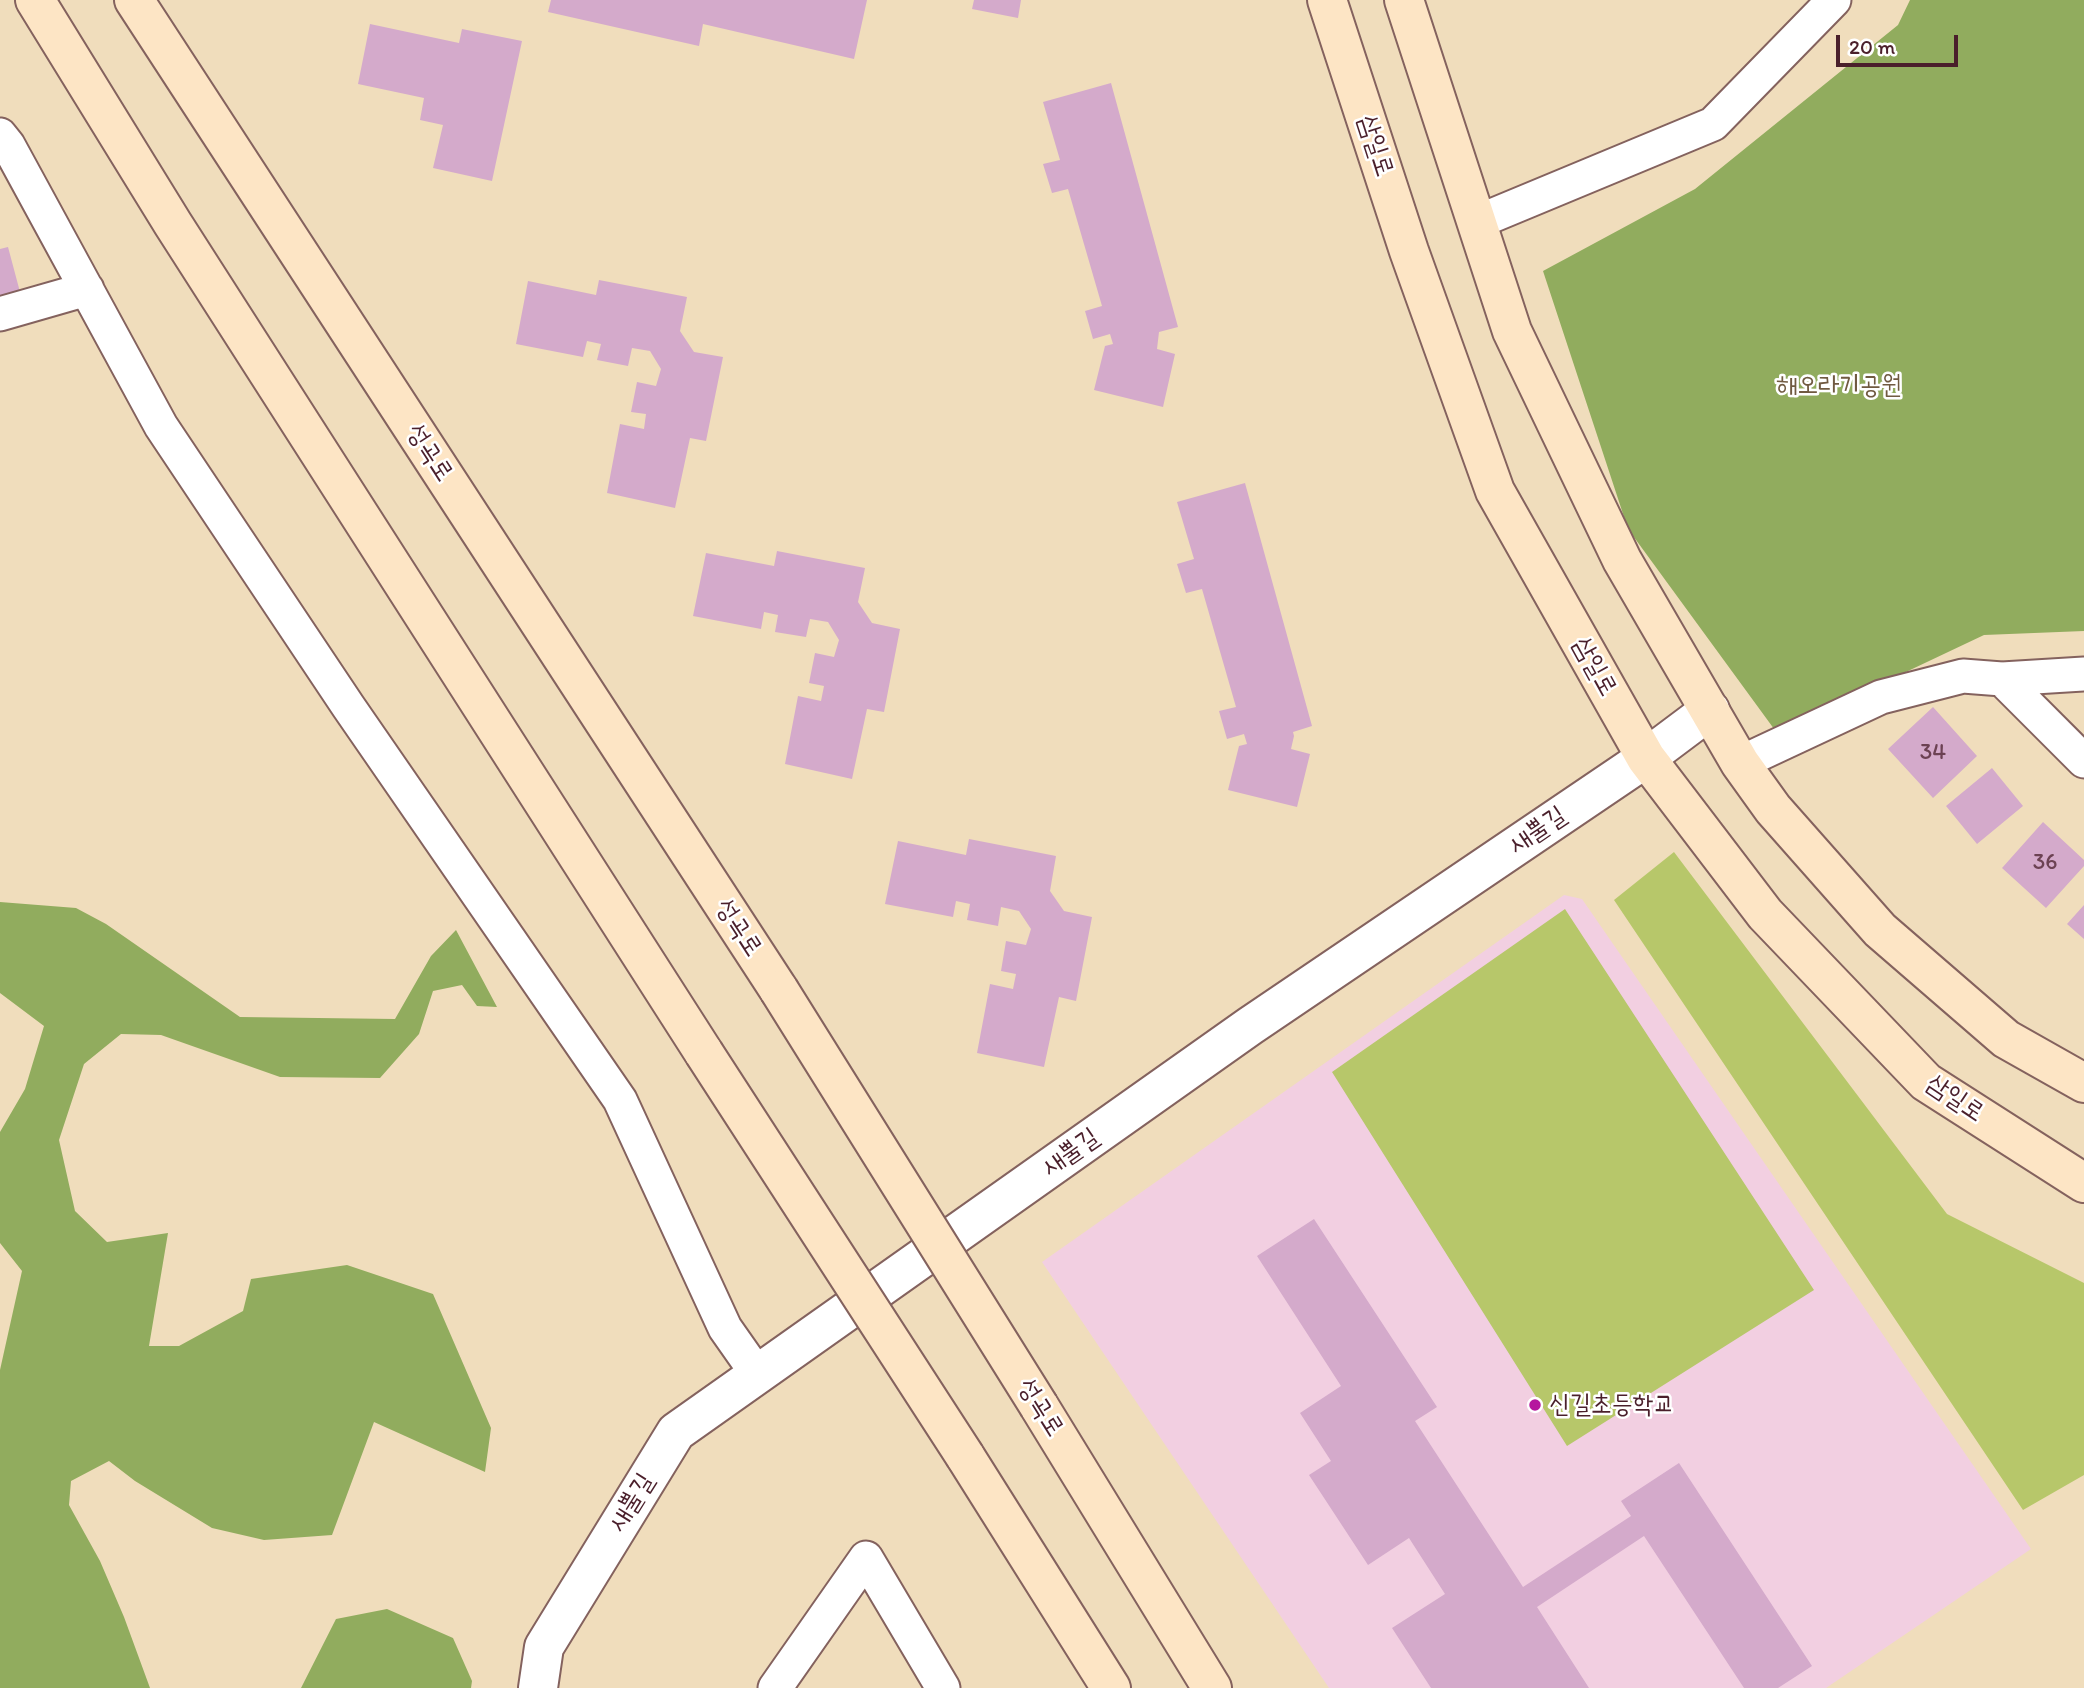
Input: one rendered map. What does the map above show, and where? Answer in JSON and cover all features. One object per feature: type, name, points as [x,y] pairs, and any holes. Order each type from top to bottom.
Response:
[{"type":"main road","points":[[35,0],[173,224],[704,1054],[965,1456],[1111,1688]]},
{"type":"main road","name":"성곡로","points":[[134,0],[779,990],[1212,1688]]},
{"type":"main road","name":"삼일로","points":[[1327,0],[1409,251],[1495,491],[1646,758],[1765,914],[1926,1082],[2084,1183]]},
{"type":"main road","points":[[1404,0],[1512,331],[1622,561],[1740,763],[1773,809],[1880,930],[2006,1039],[2084,1083]]},
{"type":"street","points":[[1477,222],[1713,124],[1834,0]]},
{"type":"street","points":[[0,135],[9,145],[168,437],[348,706],[621,1100],[725,1328],[758,1375]]},
{"type":"street","points":[[0,314],[87,289]]},
{"type":"street","points":[[1740,763],[1881,697],[1963,676],[2002,679],[2084,674]]},
{"type":"street","points":[[2002,679],[2084,761]]},
{"type":"street","name":"새뿔길","points":[[538,1688],[544,1647],[676,1432],[1250,1026],[1646,758],[1710,710]]},
{"type":"street","points":[[775,1688],[866,1558],[943,1688]]},
{"type":"shaded area","name":"신길초등학교","points":[[1564,895],[1582,899],[2031,1549],[1826,1688],[1329,1688],[1042,1262]]},
{"type":"green space","name":"해오라기공원","points":[[1910,0],[2084,0],[2084,631],[1984,635],[1777,733],[1628,529],[1543,271],[1695,189],[1898,25]]},
{"type":"green space","points":[[1674,852],[1947,1214],[2084,1283],[2084,1475],[2023,1510],[1614,900]]},
{"type":"green space","points":[[0,902],[76,908],[106,924],[240,1017],[395,1019],[431,956],[456,930],[497,1007],[477,1006],[462,985],[433,991],[419,1034],[380,1078],[280,1077],[161,1035],[121,1034],[84,1064],[59,1140],[75,1211],[107,1242],[168,1233],[149,1346],[179,1346],[243,1311],[251,1279],[347,1265],[433,1294],[491,1428],[485,1472],[374,1422],[332,1535],[264,1540],[212,1528],[135,1481],[109,1461],[71,1481],[69,1505],[100,1561],[150,1688],[0,1688],[0,1370],[22,1271],[0,1243],[0,1132],[25,1089],[44,1026],[0,993]]},
{"type":"green space","points":[[1565,909],[1814,1290],[1567,1446],[1332,1072]]},
{"type":"green space","points":[[387,1609],[453,1638],[472,1681],[471,1688],[301,1688],[336,1619]]},
{"type":"building","points":[[551,0],[867,0],[854,59],[703,24],[699,46],[548,12]]},
{"type":"building","points":[[974,0],[1021,0],[1018,18],[972,9]]},
{"type":"building","points":[[370,24],[459,43],[462,29],[522,41],[492,181],[433,168],[443,125],[420,120],[424,98],[358,84]]},
{"type":"building","points":[[1111,83],[1178,327],[1159,332],[1157,349],[1175,354],[1163,407],[1094,390],[1105,346],[1113,344],[1110,334],[1093,339],[1085,311],[1102,306],[1068,189],[1052,193],[1043,164],[1060,160],[1043,102]]},
{"type":"building","points":[[8,247],[20,292],[0,298],[0,249]]},
{"type":"building","points":[[599,280],[687,297],[680,331],[694,352],[723,357],[706,441],[690,438],[675,508],[607,493],[620,424],[644,429],[646,414],[631,412],[637,382],[656,386],[661,369],[650,351],[632,348],[628,366],[597,360],[601,344],[587,341],[583,357],[516,344],[528,281],[596,295]]},
{"type":"building","points":[[1245,483],[1312,726],[1293,732],[1291,749],[1310,754],[1297,807],[1228,790],[1239,746],[1247,744],[1244,734],[1227,739],[1219,711],[1236,707],[1202,589],[1186,593],[1177,564],[1194,559],[1177,502]]},
{"type":"building","points":[[777,551],[865,568],[858,602],[872,623],[900,629],[884,712],[867,709],[852,779],[785,764],[798,696],[821,701],[824,686],[809,683],[815,653],[834,657],[839,640],[828,622],[810,619],[806,637],[775,632],[778,615],[764,612],[761,629],[693,616],[706,553],[774,566]]},
{"type":"building","points":[[1933,707],[1977,756],[1933,798],[1888,749]]},
{"type":"building","points":[[1992,768],[2023,806],[1977,844],[1946,806]]},
{"type":"building","points":[[2043,822],[2084,860],[2084,866],[2046,908],[2002,868]]},
{"type":"building","points":[[969,839],[1056,856],[1050,891],[1064,911],[1092,917],[1076,1001],[1059,997],[1044,1067],[977,1053],[990,984],[1013,989],[1016,974],[1001,971],[1006,941],[1026,945],[1031,929],[1019,911],[1001,907],[998,926],[967,920],[970,904],[956,901],[953,917],[885,904],[898,841],[966,855]]},
{"type":"building","points":[[2084,905],[2084,939],[2067,924]]},
{"type":"building","points":[[1314,1219],[1437,1407],[1415,1421],[1523,1587],[1631,1516],[1621,1501],[1679,1463],[1812,1666],[1778,1688],[1744,1688],[1644,1536],[1537,1607],[1589,1688],[1431,1688],[1392,1628],[1445,1594],[1409,1538],[1368,1565],[1309,1475],[1331,1461],[1300,1413],[1341,1386],[1257,1256]]},
{"type":"place","name":"신길초등학교","points":[[1535,1405]]}]
